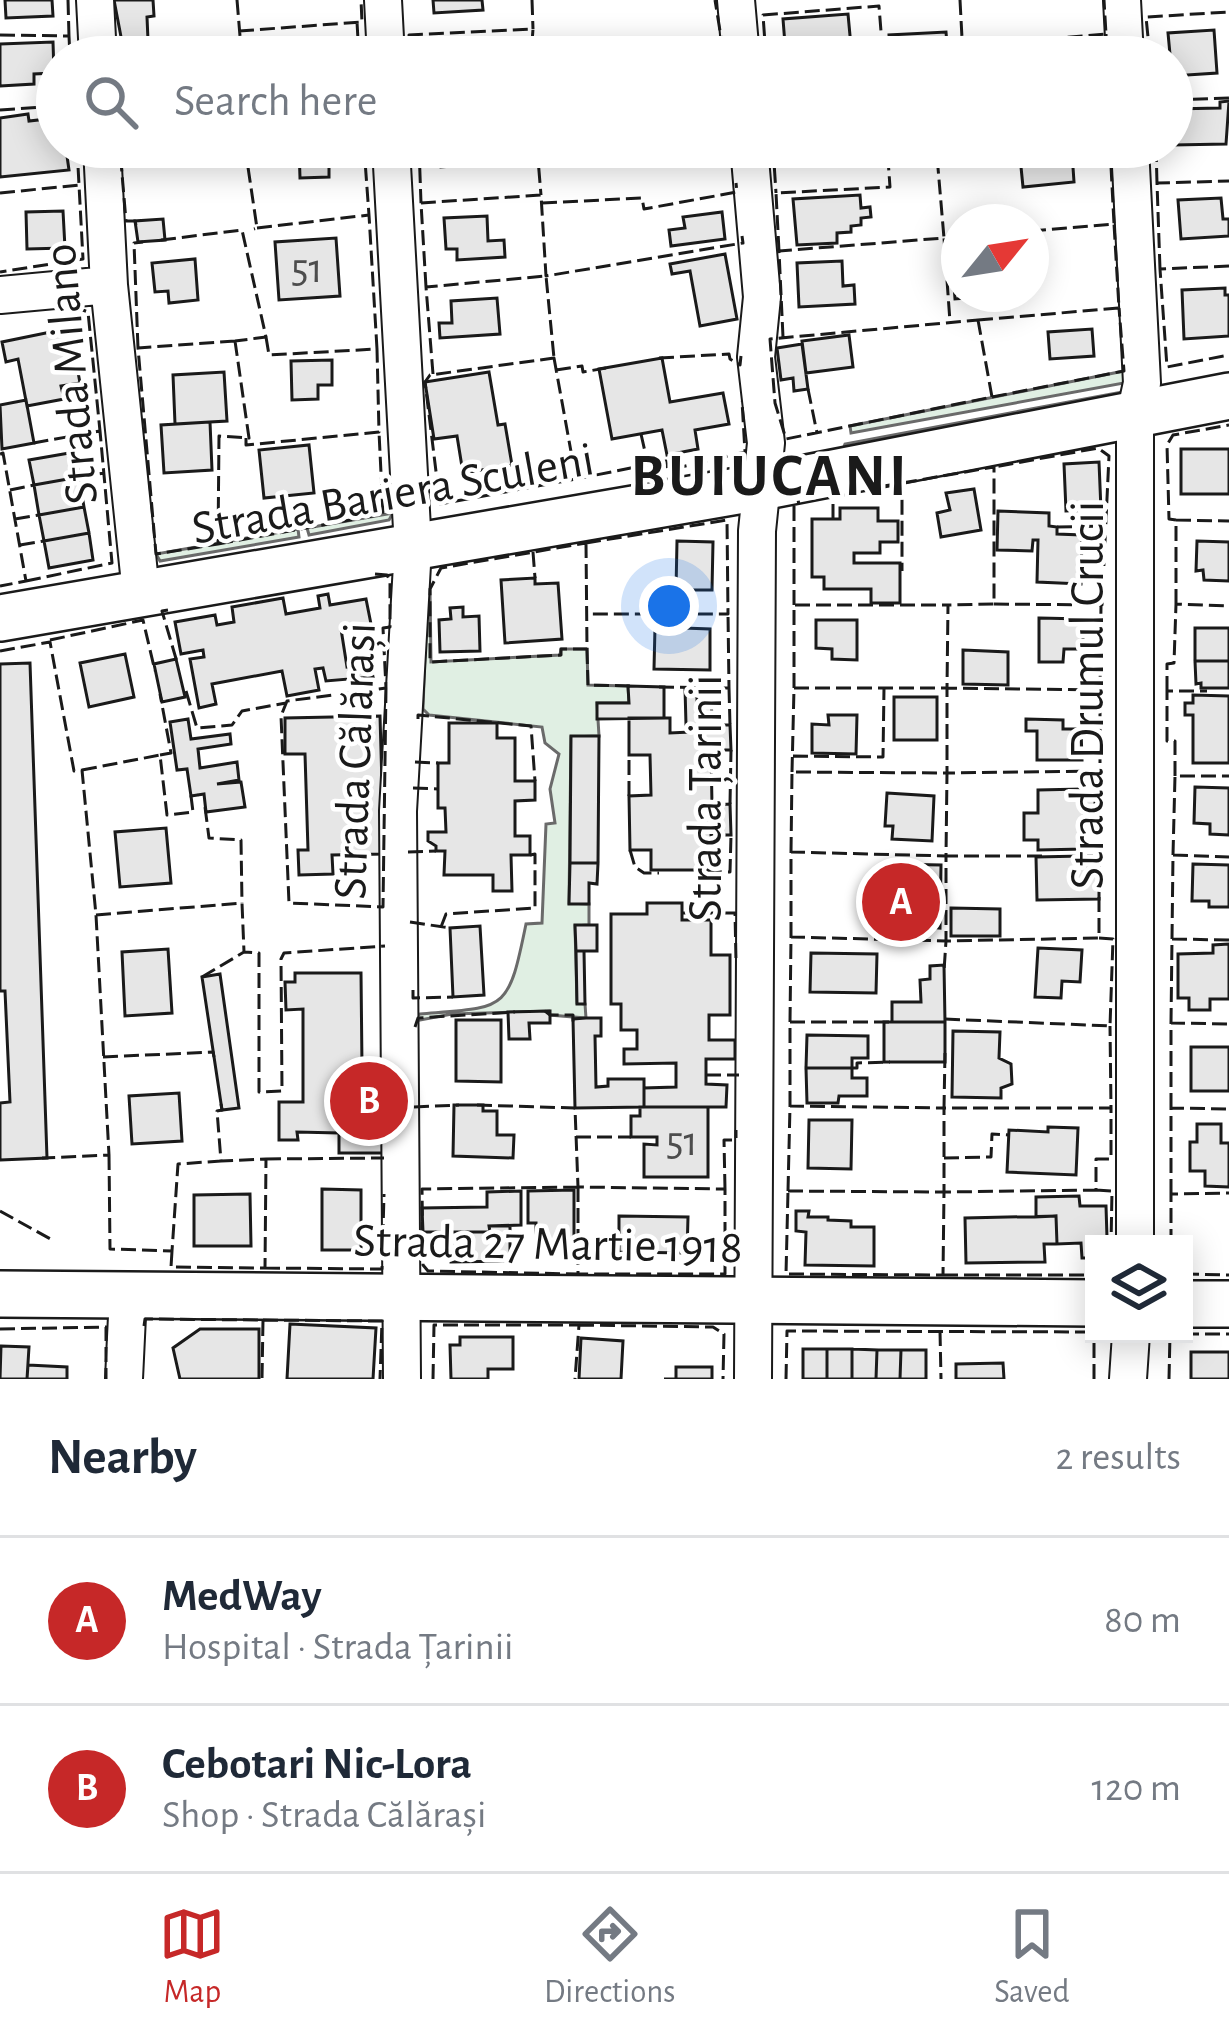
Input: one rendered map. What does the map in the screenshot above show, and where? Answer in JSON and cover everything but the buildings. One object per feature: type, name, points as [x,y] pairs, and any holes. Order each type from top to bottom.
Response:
[{"type":"main road","name":"Strada Bariera Sculeni","points":[[0,618],[761,487],[1229,396]]},
{"type":"main road","name":"Strada 27 Martie 1918","points":[[0,1294],[1085,1303]]},
{"type":"main road","points":[[1193,1304],[1229,1304]]},
{"type":"street","points":[[95,0],[97,36]]},
{"type":"street","points":[[383,0],[385,36]]},
{"type":"street","points":[[736,0],[739,36]]},
{"type":"street","points":[[1122,0],[1124,36]]},
{"type":"street","name":"Strada Milano","points":[[103,168],[109,285],[141,593]]},
{"type":"street","name":"Strada Călărași","points":[[392,168],[413,547],[398,811],[402,1379]]},
{"type":"street","name":"Strada Țarinii","points":[[751,168],[762,297],[756,357],[766,443],[761,487],[753,892],[753,1379]]},
{"type":"street","name":"Strada Drumul Crucii","points":[[1131,168],[1142,383],[1135,416],[1135,1235]]},
{"type":"street","points":[[0,295],[109,285]]},
{"type":"street","points":[[124,1379],[128,1294]]},
{"type":"street","points":[[1128,1379],[1130,1343]]},
{"type":"green space","points":[[1124,371],[1124,383],[851,433],[850,426]]},
{"type":"green space","points":[[1127,391],[1122,396],[841,454],[845,444]]},
{"type":"green space","points":[[393,513],[389,520],[309,535],[307,528]]},
{"type":"green space","points":[[298,529],[299,537],[160,561],[156,554]]},
{"type":"green space","points":[[430,589],[431,662],[560,655],[561,649],[587,649],[588,685],[628,686],[629,703],[597,703],[599,736],[571,737],[569,903],[589,904],[589,925],[575,926],[577,1003],[585,1004],[586,1018],[550,1015],[549,1011],[452,1014],[415,1021],[420,1014],[487,1006],[507,990],[526,924],[542,923],[546,824],[555,823],[550,789],[559,754],[545,743],[542,727],[429,715],[423,709]]},
{"type":"fence","points":[[68,0],[69,36]]},
{"type":"fence","points":[[237,0],[240,36]]},
{"type":"fence","points":[[239,31],[362,22],[361,0]]},
{"type":"fence","points":[[532,0],[533,29]]},
{"type":"fence","points":[[715,0],[721,36]]},
{"type":"fence","points":[[960,0],[962,36]]},
{"type":"fence","points":[[1082,36],[1106,34],[1104,0]]},
{"type":"fence","points":[[764,36],[763,15],[879,6],[881,36]]},
{"type":"fence","points":[[1148,36],[1146,17],[1229,12]]},
{"type":"fence","points":[[357,22],[358,36]]},
{"type":"fence","points":[[409,36],[533,29],[532,36]]},
{"type":"fence","points":[[0,35],[69,36]]},
{"type":"fence","points":[[1193,99],[1229,98]]},
{"type":"fence","points":[[0,110],[36,107]]},
{"type":"fence","points":[[78,168],[79,185]]},
{"type":"fence","points":[[122,168],[126,221],[136,225]]},
{"type":"fence","points":[[248,168],[254,229]]},
{"type":"fence","points":[[257,228],[369,215],[366,168]]},
{"type":"fence","points":[[420,168],[421,203]]},
{"type":"fence","points":[[539,168],[541,195]]},
{"type":"fence","points":[[774,168],[776,193]]},
{"type":"fence","points":[[779,251],[776,193],[890,187],[889,168]]},
{"type":"fence","points":[[938,168],[941,204]]},
{"type":"fence","points":[[1049,229],[1114,224],[1111,168]]},
{"type":"fence","points":[[1157,168],[1157,183]]},
{"type":"fence","points":[[1160,269],[1157,183],[1229,181]]},
{"type":"fence","points":[[542,203],[642,198],[644,209],[737,192],[736,183]]},
{"type":"fence","points":[[0,193],[79,185],[83,259],[0,272]]},
{"type":"fence","points":[[426,287],[421,203],[541,195],[546,276],[743,243],[742,236]]},
{"type":"fence","points":[[266,337],[269,355],[377,349],[369,215]]},
{"type":"fence","points":[[978,320],[1119,308],[1114,224]]},
{"type":"fence","points":[[161,240],[242,230],[266,337],[235,341]]},
{"type":"fence","points":[[783,337],[779,251],[944,238],[950,322]]},
{"type":"fence","points":[[138,348],[134,243],[143,242]]},
{"type":"fence","points":[[1229,266],[1160,269],[1167,367],[1229,355]]},
{"type":"fence","points":[[433,374],[426,287],[546,276],[554,358]]},
{"type":"fence","points":[[72,306],[88,312],[100,431]]},
{"type":"fence","points":[[992,397],[1124,371],[1119,308]]},
{"type":"fence","points":[[978,320],[992,397],[786,439],[775,403],[770,339],[978,320]]},
{"type":"fence","points":[[235,341],[249,438],[219,436],[218,544],[156,554],[138,348],[235,341]]},
{"type":"fence","points":[[246,438],[246,445],[379,432],[377,349]]},
{"type":"fence","points":[[659,358],[729,354],[740,365],[741,356]]},
{"type":"fence","points":[[554,358],[576,479],[440,504],[425,382],[430,375],[554,358]]},
{"type":"fence","points":[[556,370],[606,368]]},
{"type":"fence","points":[[808,389],[817,433]]},
{"type":"fence","points":[[576,479],[666,461],[668,470],[745,452],[742,401]]},
{"type":"fence","points":[[1176,520],[1169,519],[1167,445],[1173,435],[1229,425]]},
{"type":"fence","points":[[26,581],[112,563],[100,431],[28,444]]},
{"type":"fence","points":[[218,544],[383,514],[379,432]]},
{"type":"fence","points":[[641,434],[648,465]]},
{"type":"fence","points":[[994,467],[1098,448],[1109,456],[1102,605],[994,604]]},
{"type":"fence","points":[[0,454],[26,581],[0,586]]},
{"type":"fence","points":[[902,483],[994,467],[994,604],[948,605]]},
{"type":"fence","points":[[79,477],[104,473]]},
{"type":"fence","points":[[877,487],[902,483],[902,571]]},
{"type":"fence","points":[[10,490],[34,485]]},
{"type":"fence","points":[[833,495],[833,519]]},
{"type":"fence","points":[[794,605],[794,503],[800,502]]},
{"type":"fence","points":[[15,519],[39,515]]},
{"type":"fence","points":[[586,543],[727,520],[728,614],[587,614]]},
{"type":"fence","points":[[1176,604],[1176,520],[1229,521]]},
{"type":"fence","points":[[1057,527],[1106,526]]},
{"type":"fence","points":[[20,545],[44,541]]},
{"type":"fence","points":[[586,543],[587,649],[561,649],[561,655],[430,662],[430,589],[441,568],[586,543]]},
{"type":"fence","points":[[533,552],[535,578]]},
{"type":"fence","points":[[375,574],[387,575],[390,581],[390,627],[383,628],[386,688]]},
{"type":"fence","points":[[1167,691],[1167,664],[1174,663],[1176,604],[1229,606]]},
{"type":"fence","points":[[794,688],[794,605],[948,605],[947,688],[1100,690],[1101,605]]},
{"type":"fence","points":[[168,610],[162,611],[177,662]]},
{"type":"fence","points":[[659,687],[729,688],[728,614]]},
{"type":"fence","points":[[50,640],[143,620],[155,671]]},
{"type":"fence","points":[[0,651],[50,642],[74,771],[82,770],[96,915],[109,1155],[42,1158]]},
{"type":"fence","points":[[587,649],[588,685],[635,686]]},
{"type":"fence","points":[[386,688],[383,907],[289,903],[281,716],[287,701],[386,688]]},
{"type":"fence","points":[[729,688],[730,725]]},
{"type":"fence","points":[[792,772],[794,688],[947,688],[947,773],[1100,771],[1100,690]]},
{"type":"fence","points":[[793,756],[883,757],[884,688]]},
{"type":"fence","points":[[186,691],[197,728],[232,725],[242,711],[286,703]]},
{"type":"fence","points":[[1175,776],[1175,741],[1167,741],[1167,691],[1207,691]]},
{"type":"fence","points":[[160,694],[171,753],[160,755]]},
{"type":"fence","points":[[418,719],[418,715],[531,726],[535,781]]},
{"type":"fence","points":[[730,804],[731,750]]},
{"type":"fence","points":[[82,770],[160,755],[167,815],[193,812],[191,796],[198,795]]},
{"type":"fence","points":[[629,755],[629,796]]},
{"type":"fence","points":[[415,762],[438,763]]},
{"type":"fence","points":[[1078,856],[1099,856],[1100,771]]},
{"type":"fence","points":[[791,852],[792,772],[947,773],[946,856],[1042,856]]},
{"type":"fence","points":[[1173,855],[1175,776],[1229,776]]},
{"type":"fence","points":[[413,788],[438,789]]},
{"type":"fence","points":[[205,807],[209,838],[241,840],[242,903]]},
{"type":"fence","points":[[707,872],[730,872],[731,835]]},
{"type":"fence","points":[[630,850],[635,867],[644,873],[659,873]]},
{"type":"fence","points":[[408,852],[436,851]]},
{"type":"fence","points":[[791,937],[791,852],[946,856],[946,941],[1099,938],[1099,894]]},
{"type":"fence","points":[[441,927],[446,914],[535,908],[535,854],[530,855]]},
{"type":"fence","points":[[1172,939],[1173,855],[1229,857]]},
{"type":"fence","points":[[1099,856],[1099,876]]},
{"type":"fence","points":[[96,915],[242,903],[244,952]]},
{"type":"fence","points":[[681,913],[735,913],[736,961]]},
{"type":"fence","points":[[410,922],[450,928]]},
{"type":"fence","points":[[790,1022],[791,937],[946,941],[944,971]]},
{"type":"fence","points":[[945,1019],[1110,1026],[1113,939],[1099,938]]},
{"type":"fence","points":[[1171,1023],[1172,939],[1229,940]]},
{"type":"fence","points":[[202,977],[244,952],[259,953],[259,1092],[282,1091],[284,953],[385,946]]},
{"type":"fence","points":[[413,990],[413,998],[453,997]]},
{"type":"fence","points":[[545,1011],[573,1015],[573,1025]]},
{"type":"fence","points":[[415,1027],[418,1018],[515,1012]]},
{"type":"fence","points":[[790,1106],[790,1022],[892,1022]]},
{"type":"fence","points":[[1171,1108],[1171,1023],[1229,1024]]},
{"type":"fence","points":[[945,1053],[944,1108],[1111,1108],[1110,1026]]},
{"type":"fence","points":[[103,1057],[213,1052],[214,1057]]},
{"type":"fence","points":[[852,1068],[857,1063],[890,1062]]},
{"type":"fence","points":[[706,1075],[739,1075]]},
{"type":"fence","points":[[109,1155],[110,1249],[172,1251],[178,1164],[221,1161],[217,1111],[222,1110],[221,1104]]},
{"type":"fence","points":[[414,1107],[459,1105]]},
{"type":"fence","points":[[477,1105],[575,1108],[578,1187],[725,1189],[725,1274],[578,1274]]},
{"type":"fence","points":[[788,1191],[790,1106],[944,1108],[944,1192],[1096,1190],[1096,1159],[1111,1159],[1111,1108]]},
{"type":"fence","points":[[1171,1194],[1171,1108],[1229,1109]]},
{"type":"fence","points":[[725,1189],[724,1140],[736,1140],[736,1130]]},
{"type":"fence","points":[[944,1158],[991,1157],[992,1134],[1009,1135]]},
{"type":"fence","points":[[576,1137],[631,1137]]},
{"type":"fence","points":[[266,1159],[384,1158]]},
{"type":"fence","points":[[172,1251],[171,1267],[265,1268],[266,1159],[221,1161]]},
{"type":"fence","points":[[578,1187],[578,1274],[428,1271],[423,1265],[422,1189],[578,1187]]},
{"type":"fence","points":[[1096,1190],[1112,1191],[1111,1235]]},
{"type":"fence","points":[[788,1191],[944,1192],[943,1275],[786,1274],[788,1191]]},
{"type":"fence","points":[[1171,1235],[1171,1194],[1229,1193]]},
{"type":"fence","points":[[265,1268],[382,1269],[384,1194]]},
{"type":"fence","points":[[0,1211],[54,1241]]},
{"type":"fence","points":[[1193,1274],[1229,1275]]},
{"type":"fence","points":[[943,1275],[1085,1275]]},
{"type":"fence","points":[[144,1326],[145,1319],[263,1320],[262,1379]]},
{"type":"fence","points":[[263,1320],[382,1321],[380,1379]]},
{"type":"fence","points":[[433,1379],[434,1325],[579,1325],[575,1379]]},
{"type":"fence","points":[[579,1325],[713,1327],[724,1334],[723,1379]]},
{"type":"fence","points":[[0,1329],[106,1327],[106,1379]]},
{"type":"fence","points":[[786,1379],[787,1331],[1085,1332]]},
{"type":"fence","points":[[940,1331],[941,1379]]},
{"type":"fence","points":[[1193,1334],[1229,1334]]},
{"type":"fence","points":[[1094,1343],[1094,1379]]},
{"type":"fence","points":[[1169,1379],[1170,1343]]},
{"type":"place","name":"MedWay","points":[[901,902]]},
{"type":"place","name":"Cebotari Nic-Lora","points":[[369,1101]]},
{"type":"district","name":"BUIUCANI","points":[[770,477]]}]
